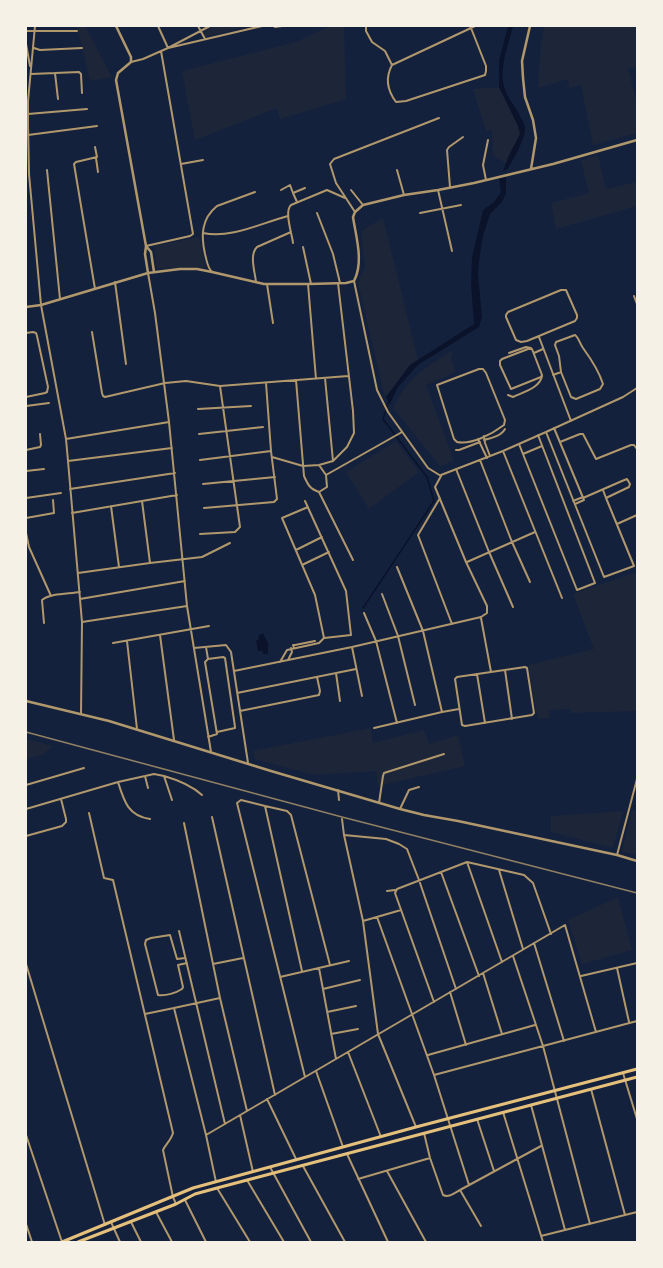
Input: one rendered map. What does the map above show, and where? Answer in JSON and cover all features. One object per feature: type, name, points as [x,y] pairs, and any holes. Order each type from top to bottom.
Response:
[{"type":"main road","points":[[62,1242],[193,1188],[637,1069]]},
{"type":"main road","points":[[78,1242],[87,1241],[113,1228],[176,1204],[195,1194],[637,1077]]},
{"type":"street","points":[[36,26],[27,101],[28,174],[41,304],[66,439],[82,622],[81,714]]},
{"type":"street","points":[[116,26],[131,57],[131,62]]},
{"type":"street","points":[[158,26],[168,48]]},
{"type":"street","points":[[198,26],[206,39]]},
{"type":"street","points":[[210,26],[168,48],[143,59],[131,62],[118,73],[116,80],[146,246],[145,254],[165,383],[187,606],[211,752]]},
{"type":"street","points":[[168,48],[262,26]]},
{"type":"street","points":[[274,26],[282,26]]},
{"type":"street","points":[[366,26],[366,32],[372,42],[385,51],[392,65]]},
{"type":"street","points":[[470,27],[486,66],[485,74],[406,101],[396,102],[389,89],[387,80],[392,65],[470,27],[475,26]]},
{"type":"street","points":[[530,26],[522,61],[522,78],[525,97],[533,120],[536,138],[531,169]]},
{"type":"street","points":[[26,31],[77,31]]},
{"type":"street","points":[[26,44],[31,70]]},
{"type":"street","points":[[34,48],[40,50],[82,48]]},
{"type":"street","points":[[146,246],[193,234],[161,51]]},
{"type":"street","points":[[31,74],[79,72],[81,74],[82,93]]},
{"type":"street","points":[[55,73],[58,98]]},
{"type":"street","points":[[28,114],[87,109]]},
{"type":"street","points":[[355,212],[336,183],[330,164],[334,159],[439,118]]},
{"type":"street","points":[[28,135],[97,126]]},
{"type":"street","points":[[450,187],[447,150],[463,137]]},
{"type":"street","points":[[486,180],[483,165],[488,140]]},
{"type":"street","points":[[441,476],[428,468],[382,402],[377,390],[354,281],[358,270],[359,257],[353,217],[355,212],[363,205],[404,195],[438,190],[512,174],[637,140]]},
{"type":"street","points":[[95,147],[98,172]]},
{"type":"street","points":[[96,158],[76,162],[74,164],[96,289]]},
{"type":"street","points":[[181,164],[203,160]]},
{"type":"street","points":[[47,170],[60,299]]},
{"type":"street","points":[[397,170],[404,195]]},
{"type":"street","points":[[281,190],[290,185],[297,202]]},
{"type":"street","points":[[293,193],[305,188]]},
{"type":"street","points":[[293,243],[288,216],[289,207],[297,202],[327,190],[345,198]]},
{"type":"street","points":[[351,190],[363,205]]},
{"type":"street","points":[[438,190],[452,251]]},
{"type":"street","points":[[212,272],[208,268],[203,244],[205,223],[217,206],[254,192]]},
{"type":"street","points":[[420,213],[461,204]]},
{"type":"street","points":[[272,457],[302,466],[319,465],[333,461],[347,447],[354,433],[339,283],[333,254],[326,232],[317,213]]},
{"type":"street","points":[[203,233],[213,235],[230,233],[288,216]]},
{"type":"street","points":[[256,282],[253,256],[254,250],[291,232]]},
{"type":"street","points":[[146,246],[151,252],[154,272]]},
{"type":"street","points":[[303,247],[309,284],[316,379]]},
{"type":"street","points":[[26,307],[96,289],[148,273],[180,269],[197,269],[267,284],[339,283],[354,281]]},
{"type":"street","points":[[115,282],[126,364]]},
{"type":"street","points":[[267,284],[273,323]]},
{"type":"street","points":[[561,290],[566,290],[577,315],[575,322],[538,337],[527,341],[516,340],[506,315],[511,311],[561,290]]},
{"type":"street","points":[[634,296],[637,304]]},
{"type":"street","points":[[92,332],[103,396],[105,397],[165,383],[186,380],[220,386],[348,376]]},
{"type":"street","points":[[26,333],[36,333],[48,387],[47,392],[45,393],[26,397]]},
{"type":"street","points":[[575,335],[596,368],[602,380],[603,386],[600,389],[578,398],[572,398],[560,372],[559,356],[555,344],[575,335]]},
{"type":"street","points":[[538,337],[571,421]]},
{"type":"street","points":[[508,395],[513,397],[534,387],[541,381],[542,375],[532,349],[526,347],[509,353]]},
{"type":"street","points":[[532,349],[525,349],[502,359],[500,361],[500,365],[511,389],[541,377],[542,375]]},
{"type":"street","points":[[534,353],[543,349]]},
{"type":"street","points":[[479,369],[483,369],[505,420],[504,425],[478,439],[464,444],[457,442],[454,439],[437,385],[479,369]]},
{"type":"street","points":[[553,375],[560,372]]},
{"type":"street","points":[[325,378],[333,461]]},
{"type":"street","points":[[296,380],[304,476],[313,490],[319,492],[352,560]]},
{"type":"street","points":[[204,508],[276,501],[277,499],[271,451],[266,382]]},
{"type":"street","points":[[200,534],[234,532],[240,527],[220,386]]},
{"type":"street","points":[[234,670],[352,647],[481,617],[487,613],[487,606],[466,562],[435,487],[441,476],[571,421],[623,397],[637,388]]},
{"type":"street","points":[[26,406],[49,403]]},
{"type":"street","points":[[198,409],[251,406]]},
{"type":"street","points":[[66,439],[169,422]]},
{"type":"street","points":[[199,434],[263,427]]},
{"type":"street","points":[[554,428],[583,498]]},
{"type":"street","points":[[484,440],[498,435],[505,429]]},
{"type":"street","points":[[326,475],[402,432]]},
{"type":"street","points":[[546,432],[604,577],[634,566],[603,490]]},
{"type":"street","points":[[26,450],[40,447],[40,434]]},
{"type":"street","points":[[560,442],[583,434],[596,459],[631,445],[634,445],[637,449]]},
{"type":"street","points":[[519,444],[577,590],[595,583],[538,435]]},
{"type":"street","points":[[484,436],[488,457]]},
{"type":"street","points":[[478,439],[488,457]]},
{"type":"street","points":[[456,450],[480,442]]},
{"type":"street","points":[[523,455],[542,446]]},
{"type":"street","points":[[68,461],[172,448]]},
{"type":"street","points":[[200,460],[271,451]]},
{"type":"street","points":[[503,451],[562,598]]},
{"type":"street","points":[[480,460],[512,542],[530,582]]},
{"type":"street","points":[[319,465],[326,475],[327,487],[319,492]]},
{"type":"street","points":[[26,471],[44,469]]},
{"type":"street","points":[[456,470],[513,607]]},
{"type":"street","points":[[70,489],[175,473]]},
{"type":"street","points":[[203,484],[275,477]]},
{"type":"street","points":[[574,501],[627,479],[629,481],[630,487],[606,498]]},
{"type":"street","points":[[26,498],[61,492]]},
{"type":"street","points":[[72,513],[177,495]]},
{"type":"street","points":[[440,498],[418,535],[452,624]]},
{"type":"street","points":[[575,504],[583,498]]},
{"type":"street","points":[[26,518],[54,513],[53,500]]},
{"type":"street","points":[[142,501],[150,563]]},
{"type":"street","points":[[292,648],[319,643],[324,638],[350,635],[346,592],[329,552],[304,501]]},
{"type":"street","points":[[111,506],[119,567]]},
{"type":"street","points":[[308,507],[282,518],[315,595],[324,638]]},
{"type":"street","points":[[617,524],[637,515]]},
{"type":"street","points":[[466,562],[535,532]]},
{"type":"street","points":[[26,533],[29,547],[51,596]]},
{"type":"street","points":[[296,550],[322,537]]},
{"type":"street","points":[[78,573],[202,557],[230,542]]},
{"type":"street","points":[[302,565],[329,552]]},
{"type":"street","points":[[396,567],[423,631],[442,712]]},
{"type":"street","points":[[80,599],[185,581]]},
{"type":"street","points":[[44,623],[42,600],[51,596],[80,592]]},
{"type":"street","points":[[382,594],[398,636],[415,705]]},
{"type":"street","points":[[82,622],[187,606]]},
{"type":"street","points":[[364,613],[376,641],[397,723]]},
{"type":"street","points":[[481,617],[491,672]]},
{"type":"street","points":[[113,643],[209,626]]},
{"type":"street","points":[[160,635],[174,740]]},
{"type":"street","points":[[127,641],[137,729]]},
{"type":"street","points":[[280,662],[287,650],[292,648],[293,645],[315,641]]},
{"type":"street","points":[[194,648],[226,645],[231,652],[248,763]]},
{"type":"street","points":[[206,647],[208,659],[206,660],[205,665],[217,732]]},
{"type":"street","points":[[352,647],[362,696]]},
{"type":"street","points":[[288,660],[292,652],[292,648]]},
{"type":"street","points":[[208,659],[225,658],[235,728],[217,732],[216,735],[208,737]]},
{"type":"street","points":[[525,667],[527,668],[534,713],[532,715],[512,719],[465,726],[462,725],[455,679],[457,677],[491,672],[525,667]]},
{"type":"street","points":[[237,693],[356,669]]},
{"type":"street","points":[[505,670],[512,719]]},
{"type":"street","points":[[336,673],[340,701]]},
{"type":"street","points":[[477,674],[485,723]]},
{"type":"street","points":[[240,711],[319,696],[320,692],[317,677]]},
{"type":"street","points":[[26,701],[137,729],[248,763],[271,772],[400,809],[424,815],[458,820],[617,855],[637,861]]},
{"type":"street","points":[[374,728],[459,709]]},
{"type":"street","points":[[379,803],[384,773],[444,754]]},
{"type":"street","points":[[26,785],[84,768]]},
{"type":"street","points":[[26,809],[118,782],[154,774],[180,781],[202,795]]},
{"type":"street","points":[[145,776],[148,788]]},
{"type":"street","points":[[164,776],[172,800]]},
{"type":"street","points":[[617,855],[637,779]]},
{"type":"street","points":[[118,782],[127,807],[144,818],[150,819]]},
{"type":"street","points":[[400,809],[409,790],[419,787]]},
{"type":"street","points":[[338,790],[339,800]]},
{"type":"street","points":[[26,836],[62,826],[66,822],[61,799]]},
{"type":"street","points":[[305,1077],[237,803],[241,800],[287,811],[291,815],[330,965]]},
{"type":"street","points":[[265,806],[302,971]]},
{"type":"street","points":[[89,813],[104,878],[113,880],[173,1133],[172,1138],[163,1150],[173,1197],[176,1204]]},
{"type":"street","points":[[212,817],[275,1095]]},
{"type":"street","points":[[342,819],[344,835],[363,921],[378,1034],[416,1127]]},
{"type":"street","points":[[184,823],[220,998],[247,1111]]},
{"type":"street","points":[[344,835],[386,839],[407,849],[456,989]]},
{"type":"street","points":[[467,862],[502,962]]},
{"type":"street","points":[[387,890],[396,890],[467,862],[524,875],[533,883],[551,934]]},
{"type":"street","points":[[499,870],[524,950]]},
{"type":"street","points":[[441,872],[479,976]]},
{"type":"street","points":[[396,890],[395,893],[434,1002]]},
{"type":"street","points":[[363,921],[401,910]]},
{"type":"street","points":[[377,917],[428,1055],[469,1185]]},
{"type":"street","points":[[206,1135],[565,925],[596,1032]]},
{"type":"street","points":[[179,931],[225,1124]]},
{"type":"street","points":[[186,958],[177,959],[170,935],[146,940],[158,994],[162,995],[174,993],[182,989],[183,987],[178,965],[187,963]]},
{"type":"street","points":[[534,943],[564,1040]]},
{"type":"street","points":[[513,956],[543,1046],[590,1224]]},
{"type":"street","points":[[213,964],[243,958]]},
{"type":"street","points":[[280,977],[349,961]]},
{"type":"street","points":[[581,976],[637,963]]},
{"type":"street","points":[[26,964],[105,1224]]},
{"type":"street","points":[[319,968],[336,1059]]},
{"type":"street","points":[[617,968],[630,1022]]},
{"type":"street","points":[[483,974],[502,1034]]},
{"type":"street","points":[[323,989],[360,980]]},
{"type":"street","points":[[450,992],[466,1045]]},
{"type":"street","points":[[145,1014],[220,998]]},
{"type":"street","points":[[327,1012],[356,1006]]},
{"type":"street","points":[[174,1008],[206,1135],[216,1182]]},
{"type":"street","points":[[434,1075],[637,1021]]},
{"type":"street","points":[[428,1055],[535,1025]]},
{"type":"street","points":[[331,1034],[358,1028]]},
{"type":"street","points":[[348,1052],[381,1137]]},
{"type":"street","points":[[316,1071],[343,1148]]},
{"type":"street","points":[[623,1073],[637,1119]]},
{"type":"street","points":[[591,1089],[625,1215]]},
{"type":"street","points":[[267,1099],[297,1160]]},
{"type":"street","points":[[531,1105],[565,1230]]},
{"type":"street","points":[[503,1112],[543,1242]]},
{"type":"street","points":[[240,1115],[253,1172]]},
{"type":"street","points":[[477,1119],[494,1171]]},
{"type":"street","points":[[424,1133],[430,1158],[443,1194],[446,1196],[450,1196],[542,1146]]},
{"type":"street","points":[[26,1135],[62,1242]]},
{"type":"street","points":[[347,1154],[388,1242]]},
{"type":"street","points":[[358,1179],[430,1158]]},
{"type":"street","points":[[303,1166],[345,1242]]},
{"type":"street","points":[[270,1167],[311,1242]]},
{"type":"street","points":[[387,1171],[426,1242]]},
{"type":"street","points":[[247,1180],[284,1242]]},
{"type":"street","points":[[217,1188],[250,1242]]},
{"type":"street","points":[[460,1190],[481,1226]]},
{"type":"street","points":[[184,1200],[206,1242]]},
{"type":"street","points":[[156,1212],[172,1242]]},
{"type":"street","points":[[541,1236],[637,1212]]},
{"type":"street","points":[[111,1222],[120,1242]]},
{"type":"street","points":[[131,1222],[141,1242]]},
{"type":"street","points":[[26,1224],[32,1242]]},
{"type":"shaded area","points":[[77,26],[85,26],[112,77],[90,81]]},
{"type":"shaded area","points":[[216,26],[248,26],[206,37],[204,35],[204,32]]},
{"type":"shaded area","points":[[330,26],[344,26],[346,99],[280,119],[277,108],[195,140],[182,71],[296,42]]},
{"type":"shaded area","points":[[508,26],[513,26],[505,56],[503,71],[504,86],[511,102],[524,123],[525,132],[519,149],[508,169],[503,171],[509,155],[520,134],[518,126],[499,87],[499,61]]},
{"type":"shaded area","points":[[544,26],[637,26],[637,67],[628,69],[637,103],[637,133],[593,145],[581,85],[569,88],[568,79],[538,88]]},
{"type":"shaded area","points":[[499,87],[518,126],[520,134],[506,163],[493,156],[492,130],[486,131],[473,89]]},
{"type":"shaded area","points":[[598,155],[606,189],[637,182],[637,206],[556,229],[551,203],[589,193],[581,160]]},
{"type":"shaded area","points":[[506,177],[506,193],[502,202],[490,214],[483,236],[478,274],[482,317],[479,327],[418,365],[398,387],[390,404],[386,397],[410,365],[474,324],[471,284],[472,257],[483,210],[494,202],[501,192],[499,179]]},
{"type":"shaded area","points":[[383,218],[418,360],[410,365],[386,397],[358,283],[365,267],[361,231]]},
{"type":"shaded area","points":[[199,237],[206,268],[157,269],[154,246]]},
{"type":"shaded area","points":[[452,351],[451,360],[456,372],[426,385],[454,461],[440,466],[393,408],[408,383],[426,368]]},
{"type":"shaded area","points":[[396,441],[419,472],[369,509],[346,472]]},
{"type":"shaded area","points":[[637,572],[637,711],[571,713],[571,709],[549,710],[550,718],[538,719],[528,665],[594,649],[573,594]]},
{"type":"shaded area","points":[[263,633],[268,643],[268,654],[263,654],[263,651],[258,651],[256,641],[259,639],[258,636]]},
{"type":"shaded area","points":[[371,728],[373,743],[424,730],[429,744],[458,735],[465,766],[378,786],[376,771],[314,775],[255,759],[253,751]]},
{"type":"shaded area","points":[[26,739],[53,746],[42,755],[26,759]]},
{"type":"shaded area","points":[[637,810],[637,855],[622,852],[632,811]]},
{"type":"shaded area","points":[[623,811],[613,848],[551,832],[551,816]]},
{"type":"shaded area","points":[[618,897],[632,950],[582,964],[568,920]]},
{"type":"waterway","points":[[363,608],[434,501],[427,477],[383,419],[389,400]]},
{"type":"railway","points":[[26,732],[342,817],[637,893]]}]
